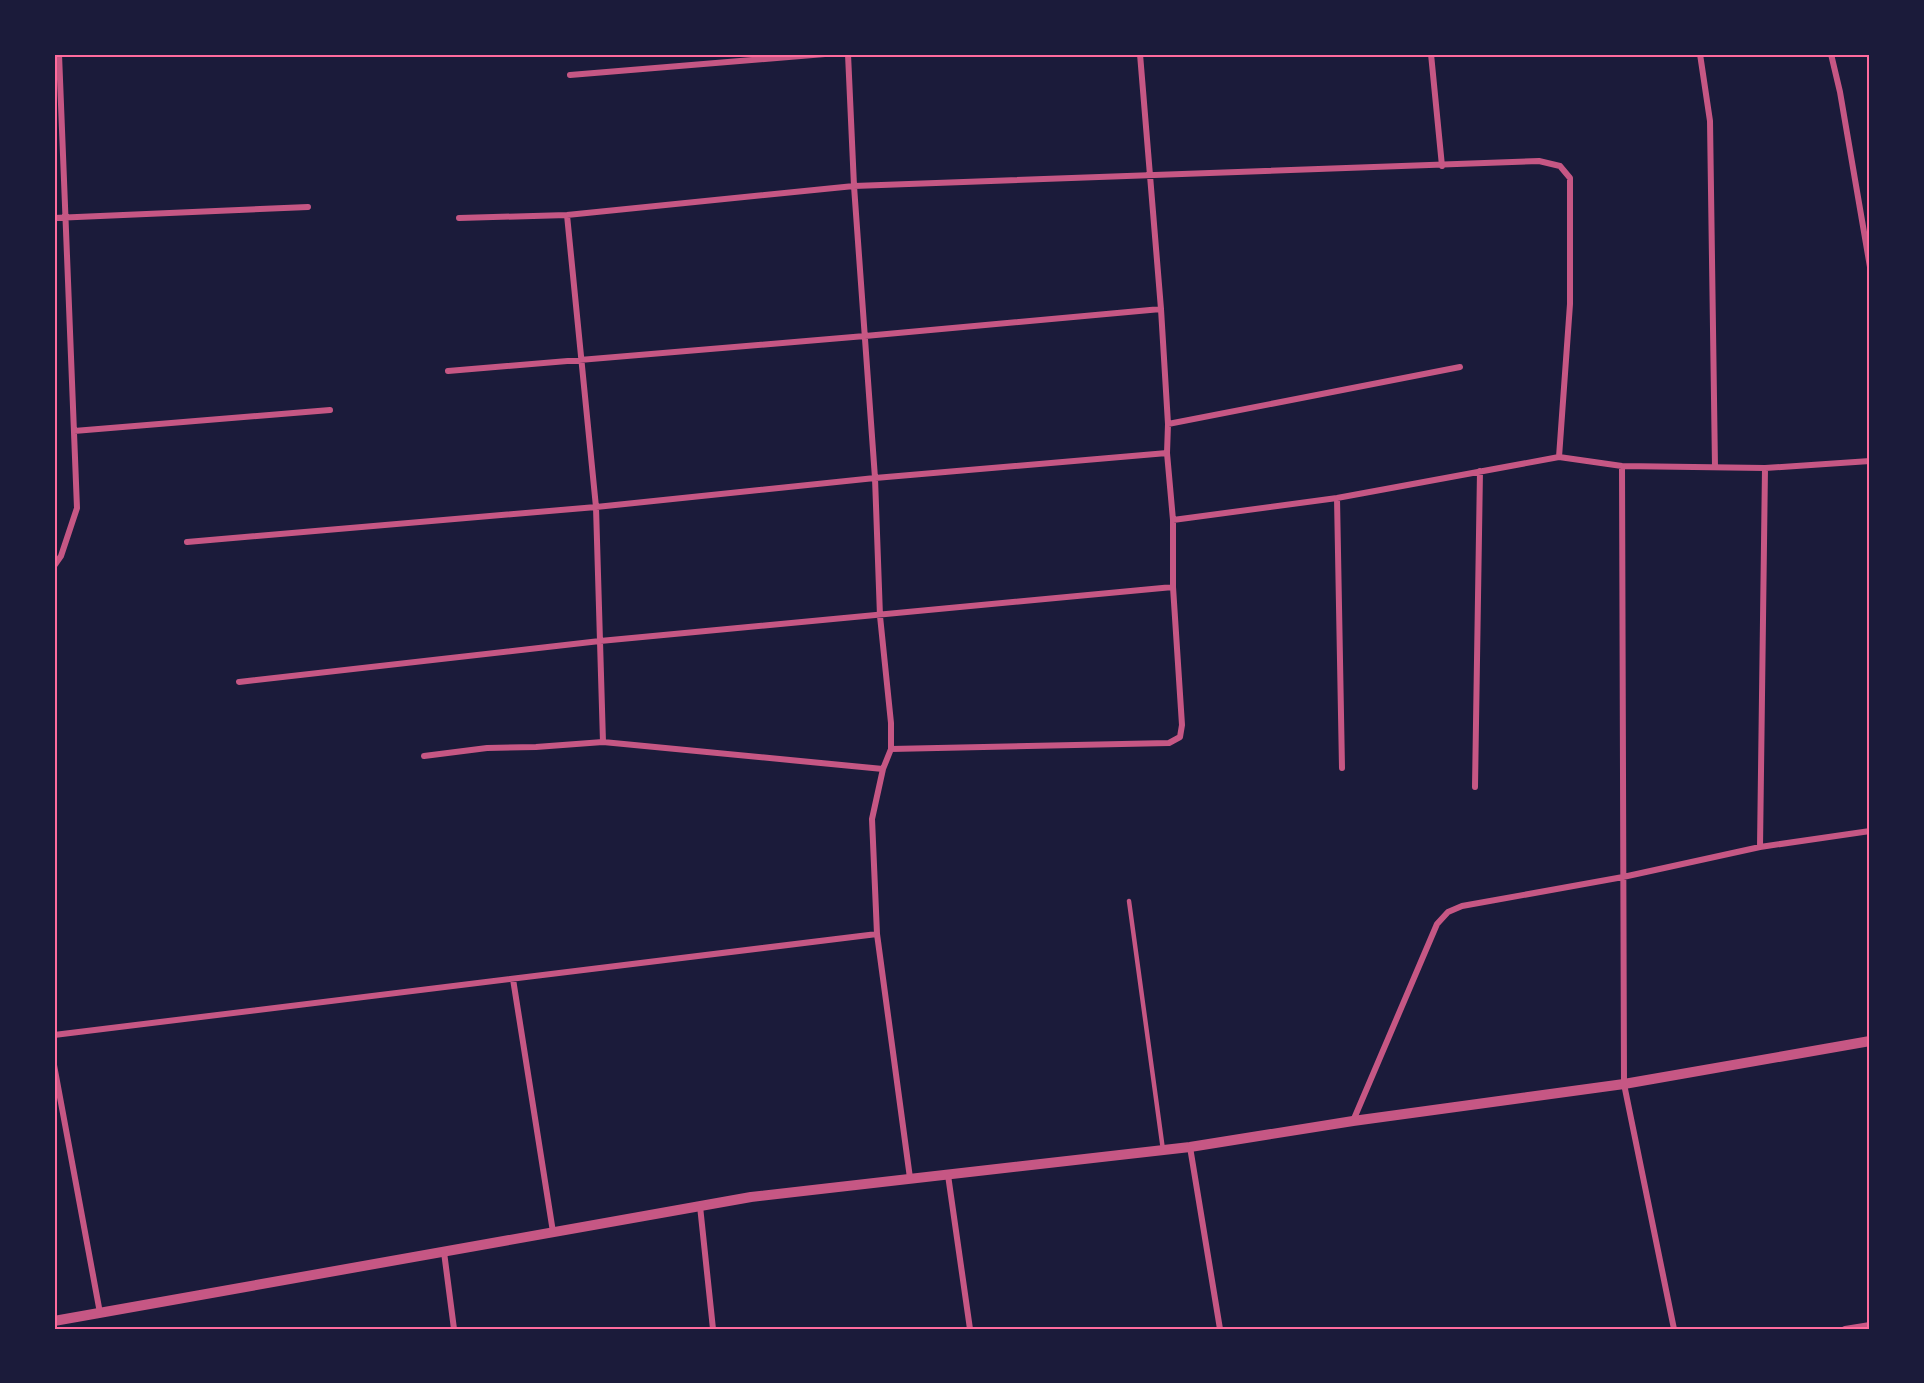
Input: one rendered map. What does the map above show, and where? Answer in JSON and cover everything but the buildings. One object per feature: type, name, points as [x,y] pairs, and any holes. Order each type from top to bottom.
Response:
[{"type":"street","points":[[54,566],[61,556],[77,508],[59,54]]},
{"type":"street","points":[[570,75],[825,54]]},
{"type":"street","points":[[848,54],[854,186],[875,478],[880,616],[891,723],[891,749],[883,769],[872,819],[877,934],[910,1178]]},
{"type":"street","points":[[891,749],[1169,743],[1180,737],[1182,725],[1173,587],[1173,520],[1167,453],[1168,424],[1140,54]]},
{"type":"street","points":[[1431,54],[1442,166]]},
{"type":"street","points":[[1700,54],[1710,121],[1715,467]]},
{"type":"street","points":[[1831,54],[1840,92],[1870,267]]},
{"type":"street","points":[[459,219],[567,216],[854,186],[1539,161],[1560,166],[1570,178],[1570,304],[1559,457]]},
{"type":"street","points":[[54,218],[308,207]]},
{"type":"street","points":[[567,216],[596,507],[603,742]]},
{"type":"street","points":[[448,371],[1161,309]]},
{"type":"street","points":[[1168,424],[1460,367]]},
{"type":"street","points":[[74,431],[330,410]]},
{"type":"street","points":[[187,542],[596,507],[875,478],[1167,453]]},
{"type":"street","points":[[1173,520],[1337,498],[1559,457],[1622,466],[1765,468],[1870,461]]},
{"type":"street","points":[[1622,466],[1624,1084],[1674,1329]]},
{"type":"street","points":[[1760,847],[1765,468]]},
{"type":"street","points":[[1475,787],[1480,471]]},
{"type":"street","points":[[1337,498],[1341,768]]},
{"type":"street","points":[[239,682],[600,641],[1173,587]]},
{"type":"street","points":[[424,756],[487,748],[603,742],[883,769]]},
{"type":"street","points":[[1353,1120],[1437,924],[1448,912],[1462,906],[1623,877],[1760,847],[1870,831]]},
{"type":"street","points":[[54,1035],[877,934]]},
{"type":"street","points":[[513,979],[553,1232]]},
{"type":"street","points":[[54,1321],[751,1197],[1190,1147],[1353,1120],[1624,1084],[1870,1041]]},
{"type":"street","points":[[54,1065],[100,1313]]},
{"type":"street","points":[[1190,1147],[1220,1329]]},
{"type":"street","points":[[948,1174],[970,1329]]},
{"type":"street","points":[[700,1206],[714,1329]]},
{"type":"street","points":[[444,1252],[454,1329]]},
{"type":"street","points":[[1845,1329],[1870,1324]]},
{"type":"lane","points":[[1129,900],[1163,1150]]}]
